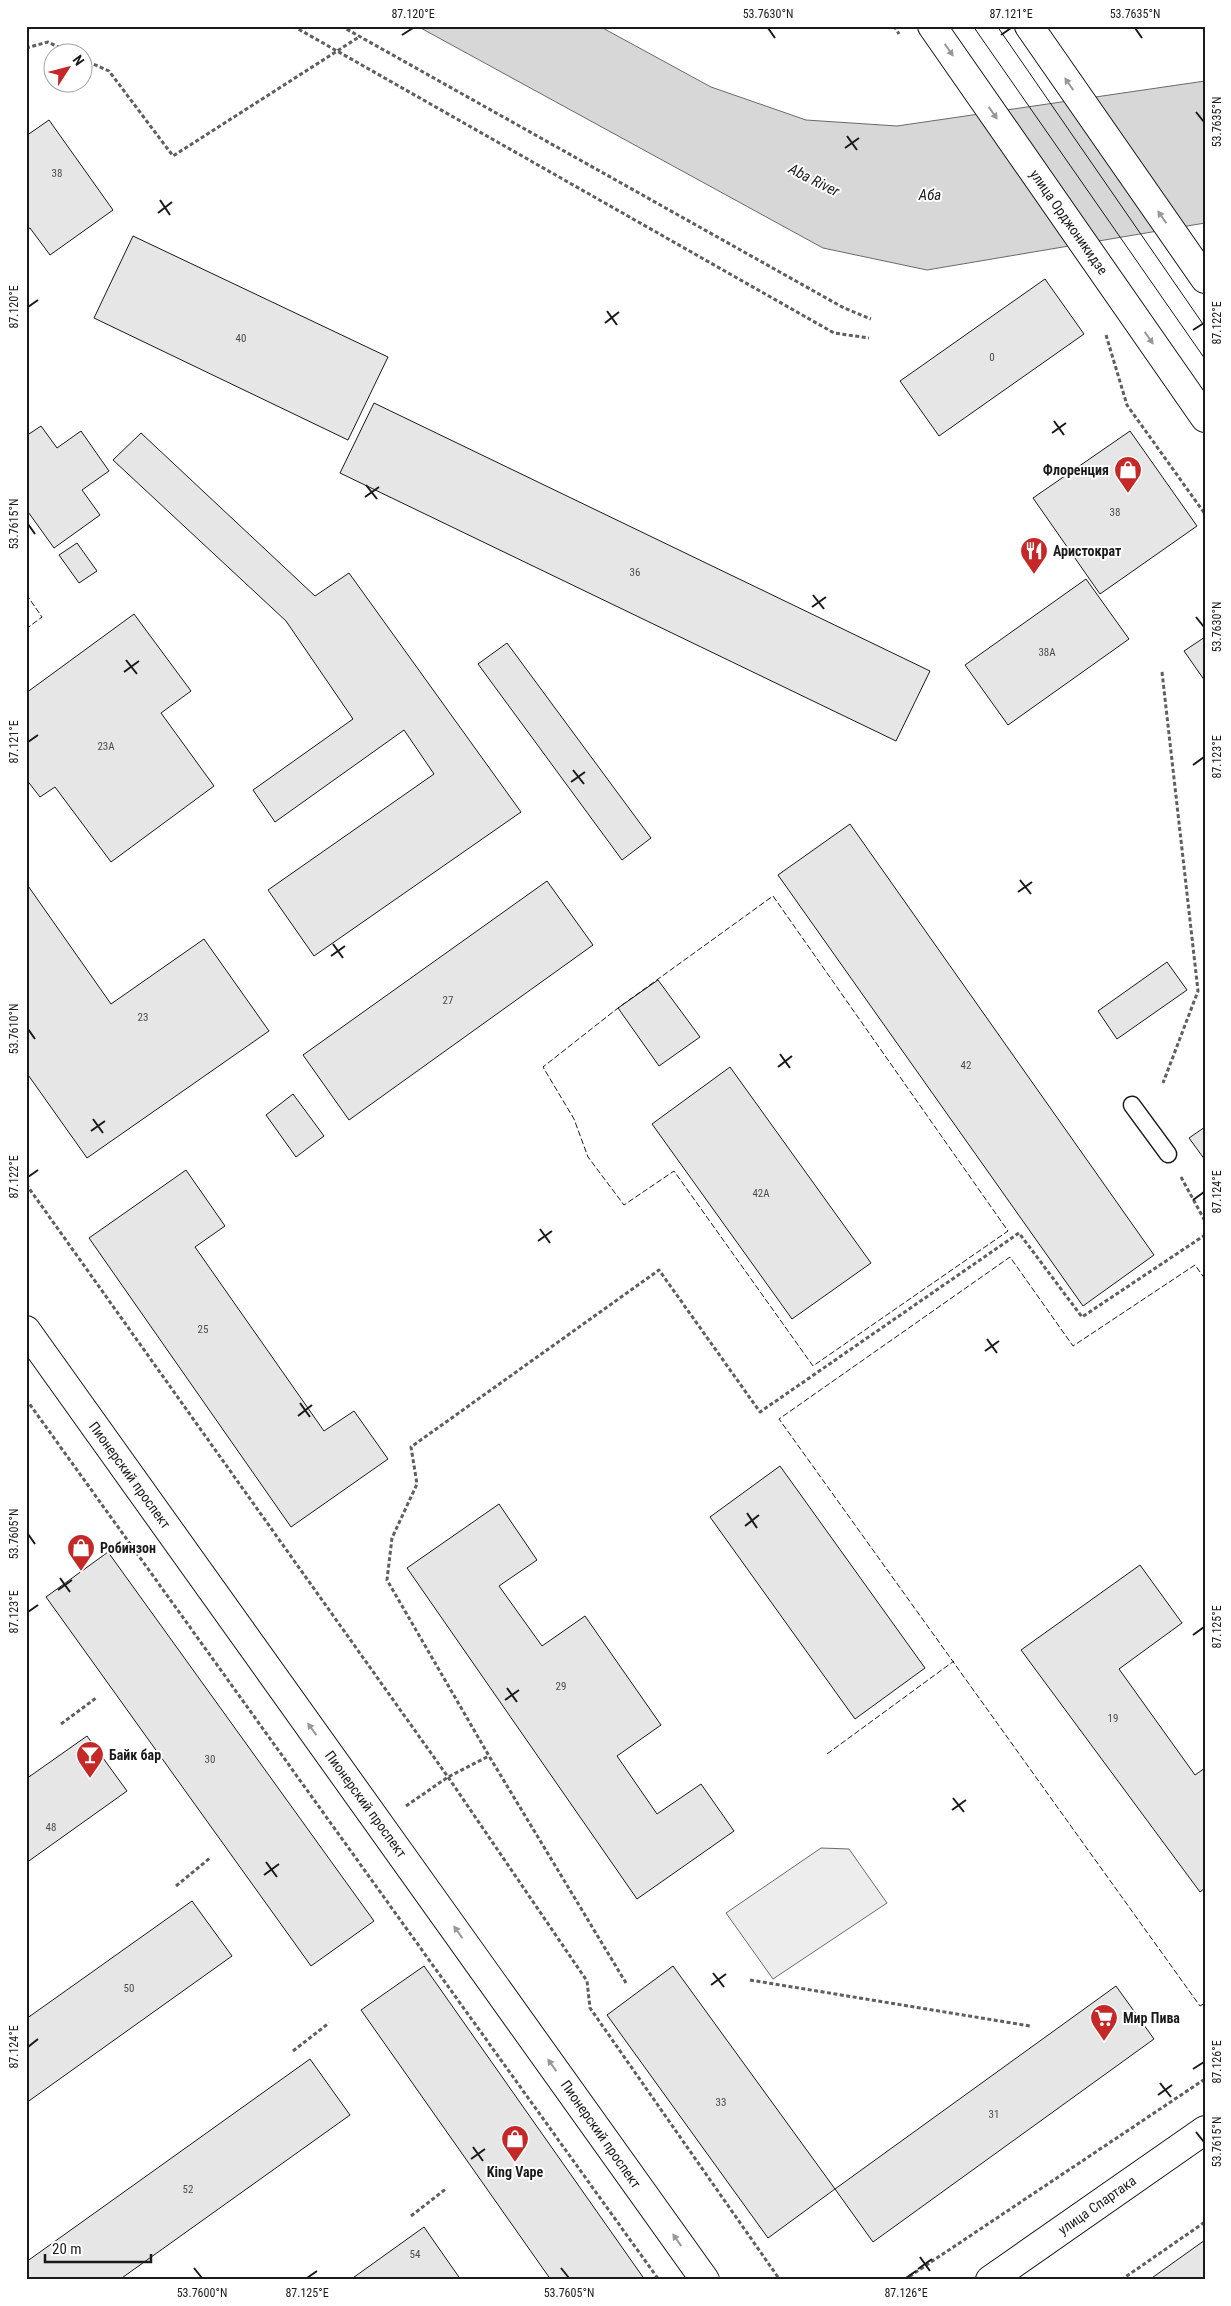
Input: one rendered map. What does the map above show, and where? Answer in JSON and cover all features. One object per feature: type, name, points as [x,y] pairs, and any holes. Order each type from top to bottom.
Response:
[{"type":"street","name":"улица Орджоникидзе","points":[[932,26],[1205,418]]},
{"type":"street","points":[[1031,30],[1205,280]]},
{"type":"street","name":"Пионерский проспект","points":[[26,1330],[705,2280]]},
{"type":"street","name":"улица Спартака","points":[[990,2280],[1205,2130]]},
{"type":"lane","points":[[1132,1105],[1168,1154]]},
{"type":"path","points":[[293,26],[834,333],[869,338]]},
{"type":"path","points":[[341,26],[844,308],[871,319]]},
{"type":"path","points":[[92,64],[108,71],[173,156],[359,37]]},
{"type":"path","points":[[26,48],[42,44]]},
{"type":"path","points":[[1104,330],[1127,405],[1205,514]]},
{"type":"path","points":[[1162,672],[1198,991],[1163,1082]]},
{"type":"path","points":[[1168,1154],[1205,1221]]},
{"type":"path","points":[[26,1184],[448,1777],[587,1981],[590,2008],[780,2280]]},
{"type":"path","points":[[626,1982],[488,1756],[387,1580],[392,1538],[417,1484],[411,1447],[659,1270],[760,1412],[1019,1233],[1082,1317],[1205,1236]]},
{"type":"path","points":[[26,1399],[659,2280]]},
{"type":"path","points":[[60,1724],[96,1698]]},
{"type":"path","points":[[380,1823],[448,1777],[488,1756]]},
{"type":"path","points":[[176,1886],[210,1858]]},
{"type":"path","points":[[750,1980],[1030,2026]]},
{"type":"path","points":[[293,2050],[329,2023]]},
{"type":"path","points":[[904,2280],[1205,2079]]},
{"type":"path","points":[[411,2216],[447,2188]]},
{"type":"path","points":[[1121,2280],[1205,2222]]},
{"type":"shaded area","points":[[821,1848],[849,1849],[887,1903],[773,1979],[726,1913]]},
{"type":"water","name":"Аба","points":[[417,26],[599,26],[711,87],[806,120],[897,126],[1205,81],[1205,223],[927,270],[823,248]]},
{"type":"building","points":[[49,120],[113,210],[50,255],[30,228],[26,230],[26,136]]},
{"type":"building","points":[[133,236],[388,357],[348,440],[94,318]]},
{"type":"building","points":[[1045,279],[1084,334],[939,436],[900,381]]},
{"type":"building","points":[[374,403],[930,671],[896,741],[340,473]]},
{"type":"building","points":[[41,426],[57,448],[81,431],[109,471],[82,490],[100,515],[54,548],[26,509],[26,436]]},
{"type":"building","points":[[1130,431],[1197,526],[1100,594],[1033,498]]},
{"type":"building","points":[[141,433],[315,596],[349,573],[521,812],[314,956],[268,890],[434,774],[404,730],[275,822],[253,790],[353,719],[286,621],[113,460]]},
{"type":"building","points":[[77,543],[97,571],[79,583],[59,555]]},
{"type":"building","points":[[1086,579],[1129,639],[1008,725],[965,665]]},
{"type":"building","points":[[134,614],[191,691],[161,713],[214,786],[111,862],[55,787],[40,797],[26,779],[26,693]]},
{"type":"building","points":[[1205,637],[1205,681],[1184,651]]},
{"type":"building","points":[[507,643],[651,838],[622,860],[478,664]]},
{"type":"building","points":[[850,824],[1154,1255],[1083,1306],[778,875]]},
{"type":"building","points":[[547,881],[593,945],[349,1120],[303,1055]]},
{"type":"building","points":[[26,883],[111,1004],[204,939],[269,1031],[87,1158],[26,1072]]},
{"type":"building","points":[[1167,962],[1187,990],[1117,1039],[1098,1011]]},
{"type":"building","points":[[658,980],[700,1037],[659,1066],[618,1008]]},
{"type":"building","points":[[730,1067],[871,1263],[792,1319],[652,1124]]},
{"type":"building","points":[[293,1094],[324,1136],[296,1157],[266,1115]]},
{"type":"building","points":[[1205,1127],[1205,1160],[1189,1138]]},
{"type":"building","points":[[186,1170],[225,1226],[195,1247],[324,1431],[354,1411],[388,1459],[291,1527],[89,1238]]},
{"type":"building","points":[[780,1466],[925,1668],[855,1719],[710,1517]]},
{"type":"building","points":[[499,1504],[537,1560],[499,1586],[542,1646],[585,1616],[661,1725],[617,1756],[657,1814],[701,1784],[734,1831],[637,1899],[407,1568]]},
{"type":"building","points":[[108,1552],[374,1921],[311,1966],[46,1597]]},
{"type":"building","points":[[1140,1565],[1182,1623],[1119,1669],[1195,1775],[1205,1768],[1205,1888],[1200,1892],[1021,1650]]},
{"type":"building","points":[[87,1736],[127,1791],[26,1863],[26,1779]]},
{"type":"building","points":[[192,1901],[232,1956],[26,2103],[26,2019]]},
{"type":"building","points":[[424,1966],[645,2280],[551,2280],[361,2010]]},
{"type":"building","points":[[673,1966],[835,2189],[768,2238],[607,2015]]},
{"type":"building","points":[[1116,1986],[1154,2039],[873,2242],[835,2189]]},
{"type":"building","points":[[310,2059],[350,2115],[119,2280],[26,2280],[26,2262]]},
{"type":"building","points":[[424,2227],[461,2280],[350,2280]]},
{"type":"building","points":[[1205,2240],[1205,2280],[1149,2280]]},
{"type":"tram line","points":[[973,26],[1205,359]]},
{"type":"tram line","points":[[997,26],[1205,327]]},
{"type":"fence","points":[[26,594],[42,617],[26,629]]},
{"type":"fence","points":[[773,896],[1008,1231],[813,1366],[674,1171],[624,1205],[588,1157],[574,1119],[543,1067],[618,1008],[773,896]]},
{"type":"fence","points":[[1205,1279],[1195,1265],[1073,1346],[1010,1257],[779,1419],[1200,2006],[1205,2003]]},
{"type":"fence","points":[[827,1754],[954,1661]]},
{"type":"place","name":"Флоренция","points":[[1128,494]]},
{"type":"place","name":"Аристократ","points":[[1034,575]]},
{"type":"place","name":"Робинзон","points":[[81,1572]]},
{"type":"place","name":"Байк бар","points":[[90,1779]]},
{"type":"place","name":"Мир Пива","points":[[1104,2042]]},
{"type":"place","name":"King Vape","points":[[515,2163]]},
{"type":"water label","name":"Aba River","points":[[814,180]]}]
